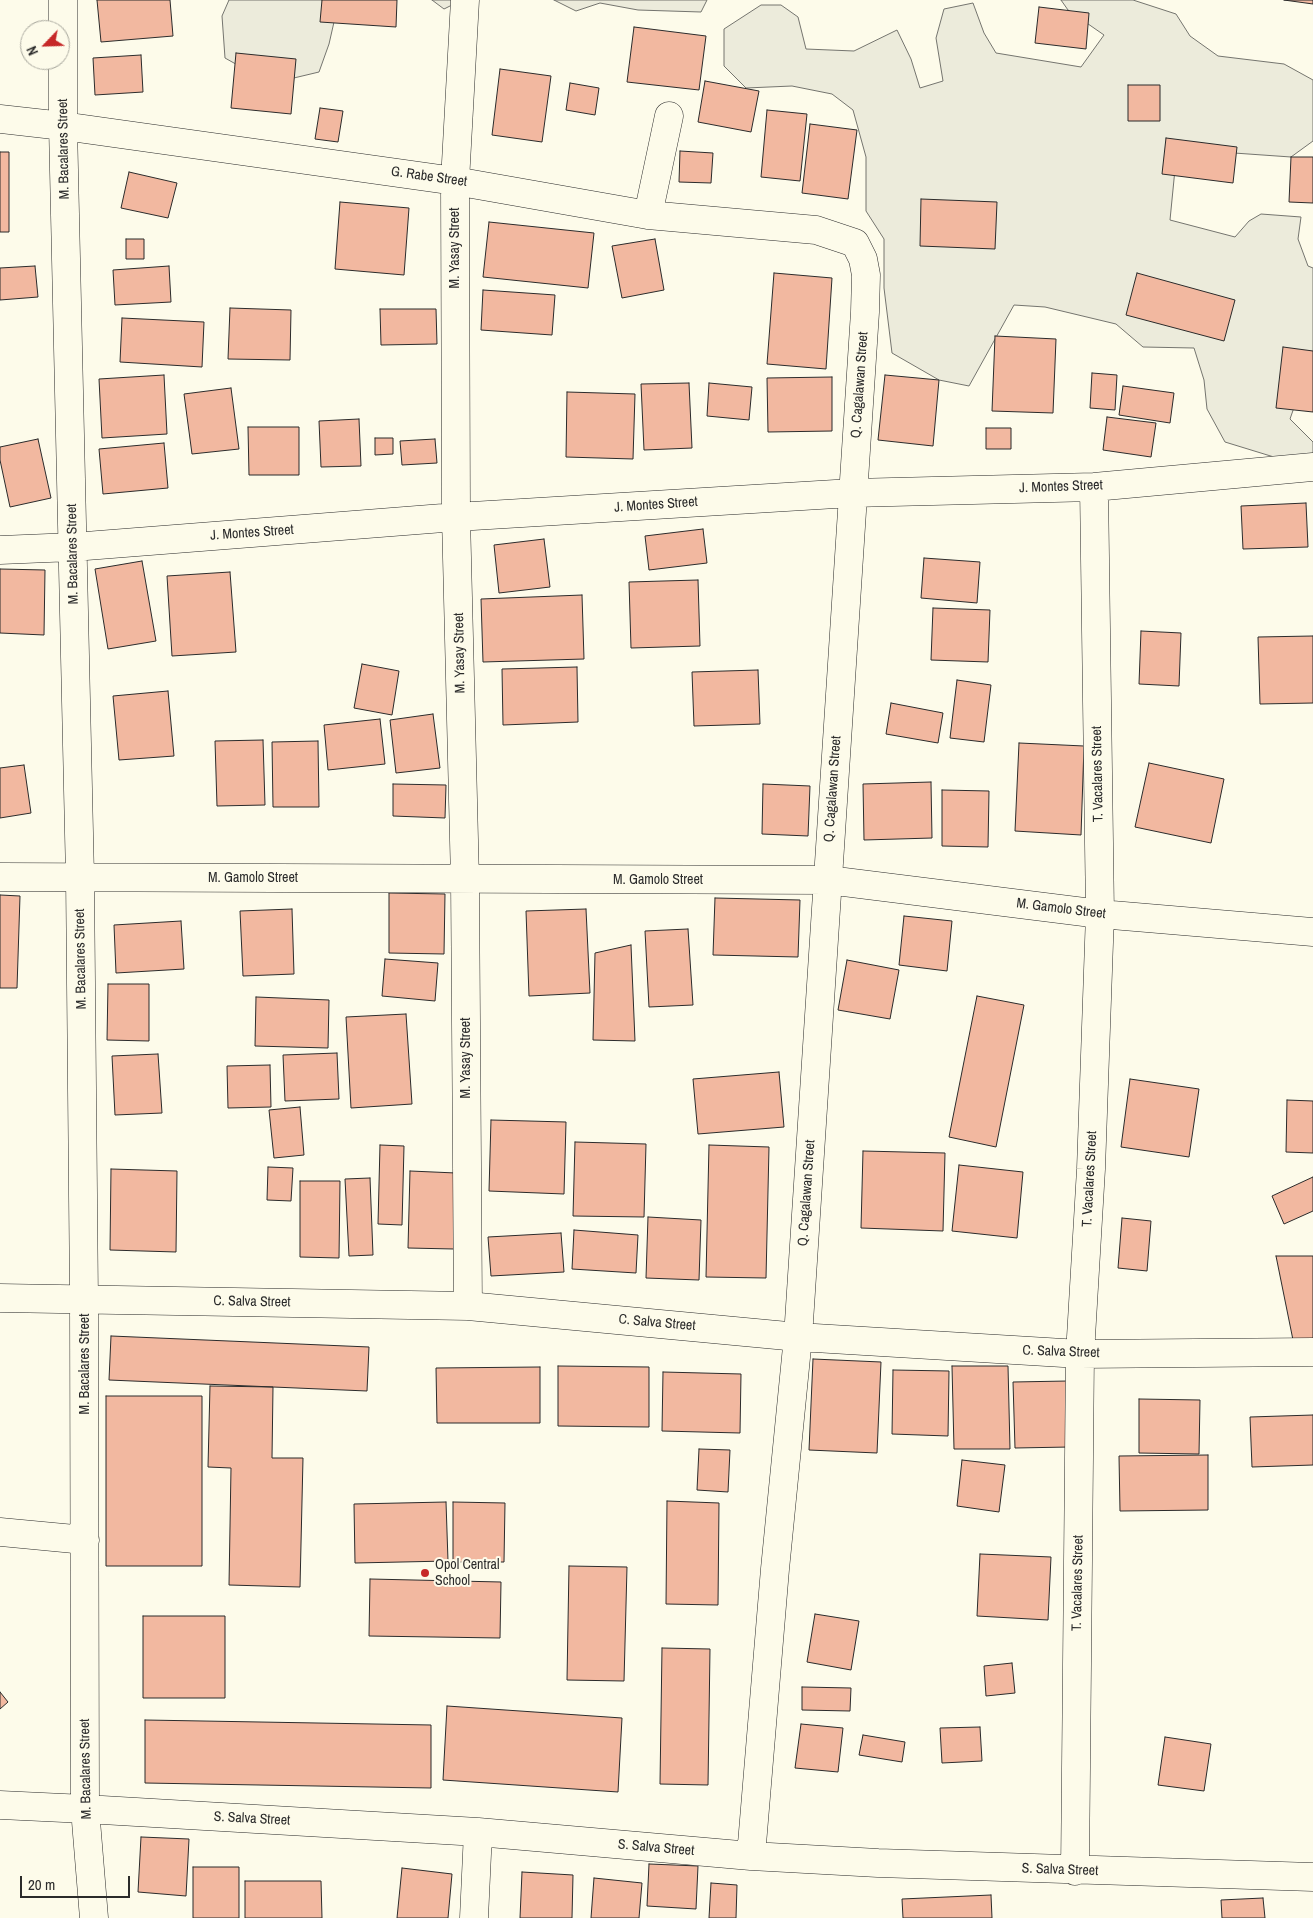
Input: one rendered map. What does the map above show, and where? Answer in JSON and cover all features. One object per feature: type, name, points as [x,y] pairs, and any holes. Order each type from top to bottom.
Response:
[{"type":"street","name":"M. Bacalares Street","points":[[63,0],[63,126],[80,877],[84,1300],[85,1808],[94,1918]]},
{"type":"street","name":"M. Yasay Street","points":[[465,0],[455,181],[456,518],[465,880],[468,1306]]},
{"type":"street","points":[[648,215],[669,116]]},
{"type":"street","name":"G. Rabe Street","points":[[0,119],[63,126],[455,181],[648,215],[816,230],[855,243]]},
{"type":"street","name":"Q. Cagalawan Street","points":[[751,1856],[775,1569],[798,1337],[828,880],[866,275],[863,259],[855,243]]},
{"type":"street","name":"J. Montes Street","points":[[0,550],[73,547],[456,518],[852,493],[1094,487],[1313,467]]},
{"type":"street","name":"T. Vacalares Street","points":[[1075,1871],[1080,1354],[1091,1169],[1100,914],[1094,487]]},
{"type":"street","name":"M. Gamolo Street","points":[[0,877],[828,880],[1100,914],[1313,932]]},
{"type":"street","name":"C. Salva Street","points":[[0,1298],[468,1306],[798,1337],[1080,1354],[1313,1352]]},
{"type":"street","points":[[0,1532],[85,1540]]},
{"type":"street","name":"S. Salva Street","points":[[0,1805],[85,1808],[478,1832],[751,1856],[878,1863],[1075,1871],[1313,1877]]},
{"type":"street","points":[[474,1918],[478,1832]]},
{"type":"shaded area","points":[[229,0],[339,0],[329,44],[319,72],[277,82],[250,72],[225,58],[222,16]]},
{"type":"shaded area","points":[[432,0],[462,0],[444,9]]},
{"type":"shaded area","points":[[554,0],[707,0],[701,12],[638,10],[600,3],[576,11]]},
{"type":"shaded area","points":[[1061,0],[1133,0],[1176,14],[1190,36],[1218,56],[1284,64],[1313,80],[1313,141],[1291,157],[1177,149],[1170,220],[1235,237],[1249,221],[1261,214],[1301,217],[1298,239],[1308,266],[1313,268],[1313,366],[1305,376],[1290,419],[1313,442],[1313,469],[1225,442],[1207,409],[1204,380],[1194,348],[1143,347],[1116,324],[1045,307],[1014,305],[969,386],[939,380],[892,353],[884,288],[884,239],[866,211],[866,157],[853,110],[832,94],[792,86],[746,88],[724,66],[724,29],[761,5],[781,5],[798,17],[806,49],[854,51],[897,30],[911,59],[920,88],[943,81],[936,38],[944,9],[973,3],[984,33],[996,53],[1081,67],[1104,35],[1068,10]]},
{"type":"building","points":[[97,0],[170,0],[173,36],[101,42]]},
{"type":"building","points":[[322,0],[397,0],[396,27],[320,22]]},
{"type":"building","points":[[1284,0],[1313,0],[1313,4]]},
{"type":"building","points":[[1039,7],[1089,13],[1086,49],[1035,43]]},
{"type":"building","points":[[634,27],[706,36],[699,90],[627,82]]},
{"type":"building","points":[[236,53],[296,59],[291,114],[231,108]]},
{"type":"building","points":[[141,55],[143,92],[95,95],[93,58]]},
{"type":"building","points":[[500,69],[551,76],[542,142],[492,135]]},
{"type":"building","points":[[705,81],[759,91],[751,132],[698,122]]},
{"type":"building","points":[[570,83],[599,88],[595,115],[566,110]]},
{"type":"building","points":[[1128,85],[1160,85],[1160,121],[1128,121]]},
{"type":"building","points":[[320,108],[343,111],[338,142],[315,139]]},
{"type":"building","points":[[767,110],[807,114],[800,181],[761,177]]},
{"type":"building","points":[[810,124],[857,130],[848,199],[802,193]]},
{"type":"building","points":[[1166,138],[1237,147],[1233,183],[1162,174]]},
{"type":"building","points":[[680,151],[713,153],[711,183],[679,182]]},
{"type":"building","points":[[0,152],[9,152],[9,232],[0,232]]},
{"type":"building","points":[[1291,157],[1313,157],[1313,203],[1289,202]]},
{"type":"building","points":[[129,172],[177,183],[168,218],[121,208]]},
{"type":"building","points":[[921,199],[997,202],[995,249],[920,246]]},
{"type":"building","points":[[340,202],[409,208],[404,275],[335,269]]},
{"type":"building","points":[[489,222],[594,233],[588,288],[483,277]]},
{"type":"building","points":[[126,239],[144,239],[144,259],[126,259]]},
{"type":"building","points":[[655,239],[664,290],[622,298],[612,246]]},
{"type":"building","points":[[35,266],[38,297],[0,300],[0,268]]},
{"type":"building","points":[[169,266],[171,302],[115,305],[113,270]]},
{"type":"building","points":[[774,273],[832,278],[826,369],[767,364]]},
{"type":"building","points":[[1137,273],[1235,300],[1224,341],[1126,315]]},
{"type":"building","points":[[483,290],[555,295],[552,335],[481,330]]},
{"type":"building","points":[[230,308],[291,310],[290,360],[228,359]]},
{"type":"building","points":[[380,309],[436,309],[437,344],[381,345]]},
{"type":"building","points":[[122,318],[204,322],[202,367],[120,362]]},
{"type":"building","points":[[995,336],[1056,339],[1053,413],[992,411]]},
{"type":"building","points":[[1283,347],[1313,351],[1313,412],[1276,408]]},
{"type":"building","points":[[1092,373],[1117,375],[1115,410],[1090,408]]},
{"type":"building","points":[[164,375],[167,434],[102,438],[99,379]]},
{"type":"building","points":[[885,375],[939,380],[933,446],[878,440]]},
{"type":"building","points":[[832,377],[832,431],[768,432],[767,378]]},
{"type":"building","points":[[689,383],[692,448],[644,450],[641,384]]},
{"type":"building","points":[[709,383],[752,387],[749,420],[707,416]]},
{"type":"building","points":[[1123,386],[1174,393],[1170,423],[1119,415]]},
{"type":"building","points":[[231,388],[239,449],[192,454],[184,394]]},
{"type":"building","points":[[567,392],[635,394],[633,459],[566,457]]},
{"type":"building","points":[[1107,417],[1156,423],[1151,457],[1103,450]]},
{"type":"building","points":[[359,419],[361,466],[321,467],[319,421]]},
{"type":"building","points":[[248,427],[299,427],[299,475],[249,475]]},
{"type":"building","points":[[986,428],[1011,428],[1011,449],[986,449]]},
{"type":"building","points":[[375,438],[393,438],[393,454],[375,455]]},
{"type":"building","points":[[38,439],[51,498],[10,507],[0,460],[0,447]]},
{"type":"building","points":[[435,439],[437,463],[402,465],[400,441]]},
{"type":"building","points":[[164,443],[168,488],[103,494],[99,449]]},
{"type":"building","points":[[1306,503],[1308,547],[1243,549],[1241,506]]},
{"type":"building","points":[[703,529],[707,563],[649,570],[645,536]]},
{"type":"building","points":[[544,539],[550,587],[499,593],[494,545]]},
{"type":"building","points":[[924,558],[980,562],[977,603],[921,598]]},
{"type":"building","points":[[142,561],[156,641],[108,649],[95,569]]},
{"type":"building","points":[[0,569],[45,570],[44,635],[0,633]]},
{"type":"building","points":[[230,572],[236,652],[172,656],[167,576]]},
{"type":"building","points":[[698,580],[700,646],[631,648],[629,582]]},
{"type":"building","points":[[582,595],[584,659],[483,662],[481,599]]},
{"type":"building","points":[[933,608],[990,610],[988,662],[931,660]]},
{"type":"building","points":[[1141,631],[1181,633],[1179,686],[1139,684]]},
{"type":"building","points":[[1313,636],[1313,703],[1260,704],[1258,637]]},
{"type":"building","points":[[362,664],[399,671],[392,715],[354,708]]},
{"type":"building","points":[[577,667],[578,722],[503,725],[502,669]]},
{"type":"building","points":[[758,670],[760,724],[694,726],[692,672]]},
{"type":"building","points":[[957,680],[991,685],[984,742],[950,738]]},
{"type":"building","points":[[168,691],[174,756],[119,760],[113,696]]},
{"type":"building","points":[[891,703],[943,713],[938,743],[886,734]]},
{"type":"building","points":[[433,714],[440,768],[396,773],[390,720]]},
{"type":"building","points":[[380,719],[385,764],[328,770],[324,725]]},
{"type":"building","points":[[263,740],[265,805],[217,806],[215,741]]},
{"type":"building","points":[[318,741],[319,807],[273,807],[272,742]]},
{"type":"building","points":[[1019,743],[1084,746],[1081,835],[1015,831]]},
{"type":"building","points":[[1149,763],[1224,779],[1211,843],[1135,827]]},
{"type":"building","points":[[24,765],[31,813],[0,818],[0,768]]},
{"type":"building","points":[[931,782],[932,838],[864,840],[863,784]]},
{"type":"building","points":[[393,784],[446,785],[445,818],[393,816]]},
{"type":"building","points":[[763,784],[810,786],[808,836],[762,834]]},
{"type":"building","points":[[942,790],[989,791],[988,847],[942,846]]},
{"type":"building","points":[[389,893],[445,894],[444,954],[389,953]]},
{"type":"building","points":[[0,895],[20,896],[17,988],[0,988]]},
{"type":"building","points":[[715,898],[800,900],[798,957],[713,955]]},
{"type":"building","points":[[292,909],[294,974],[243,976],[240,911]]},
{"type":"building","points":[[586,909],[590,993],[529,996],[526,911]]},
{"type":"building","points":[[904,916],[952,921],[947,971],[899,965]]},
{"type":"building","points":[[181,921],[184,969],[116,973],[114,925]]},
{"type":"building","points":[[688,929],[693,1005],[649,1007],[645,931]]},
{"type":"building","points":[[631,945],[635,1041],[593,1040],[595,953]]},
{"type":"building","points":[[385,959],[438,963],[435,1001],[382,996]]},
{"type":"building","points":[[847,960],[899,970],[890,1019],[838,1010]]},
{"type":"building","points":[[108,984],[149,984],[149,1041],[107,1040]]},
{"type":"building","points":[[977,996],[1024,1005],[996,1147],[949,1137]]},
{"type":"building","points":[[256,997],[329,1000],[328,1048],[255,1046]]},
{"type":"building","points":[[406,1014],[412,1104],[351,1108],[346,1017]]},
{"type":"building","points":[[337,1053],[339,1099],[285,1101],[283,1055]]},
{"type":"building","points":[[158,1054],[162,1113],[115,1115],[112,1056]]},
{"type":"building","points":[[270,1065],[271,1107],[228,1108],[227,1066]]},
{"type":"building","points":[[779,1072],[784,1127],[698,1134],[693,1079]]},
{"type":"building","points":[[1130,1079],[1199,1089],[1189,1157],[1121,1147]]},
{"type":"building","points":[[1287,1100],[1313,1101],[1313,1153],[1286,1152]]},
{"type":"building","points":[[300,1107],[304,1155],[274,1158],[269,1110]]},
{"type":"building","points":[[491,1120],[566,1122],[564,1194],[489,1191]]},
{"type":"building","points":[[575,1142],[646,1144],[644,1217],[573,1216]]},
{"type":"building","points":[[380,1145],[404,1146],[402,1225],[378,1224]]},
{"type":"building","points":[[709,1145],[769,1147],[766,1278],[706,1277]]},
{"type":"building","points":[[863,1151],[945,1153],[943,1231],[861,1228]]},
{"type":"building","points":[[959,1165],[1023,1172],[1017,1238],[952,1231]]},
{"type":"building","points":[[268,1167],[293,1168],[291,1201],[267,1200]]},
{"type":"building","points":[[111,1169],[177,1171],[176,1252],[110,1250]]},
{"type":"building","points":[[410,1171],[456,1173],[454,1249],[408,1248]]},
{"type":"building","points":[[1313,1177],[1313,1211],[1284,1224],[1272,1196]]},
{"type":"building","points":[[370,1178],[373,1255],[349,1256],[345,1179]]},
{"type":"building","points":[[300,1181],[340,1181],[339,1258],[300,1257]]},
{"type":"building","points":[[648,1217],[701,1220],[699,1280],[646,1278]]},
{"type":"building","points":[[1122,1218],[1151,1221],[1147,1271],[1118,1268]]},
{"type":"building","points":[[574,1230],[638,1235],[636,1273],[572,1269]]},
{"type":"building","points":[[561,1233],[564,1272],[491,1276],[488,1237]]},
{"type":"building","points":[[1276,1256],[1313,1256],[1313,1340],[1293,1340]]},
{"type":"building","points":[[111,1336],[369,1347],[367,1391],[109,1380]]},
{"type":"building","points":[[813,1359],[881,1362],[877,1453],[809,1450]]},
{"type":"building","points":[[558,1366],[649,1367],[649,1427],[558,1426]]},
{"type":"building","points":[[952,1366],[1008,1366],[1010,1449],[954,1449]]},
{"type":"building","points":[[540,1367],[540,1423],[437,1423],[436,1368]]},
{"type":"building","points":[[893,1370],[949,1371],[948,1436],[892,1434]]},
{"type":"building","points":[[663,1372],[741,1374],[740,1433],[662,1431]]},
{"type":"building","points":[[1068,1381],[1070,1447],[1015,1448],[1013,1382]]},
{"type":"building","points":[[210,1386],[273,1387],[272,1458],[303,1458],[300,1587],[229,1585],[231,1468],[208,1467]]},
{"type":"building","points":[[106,1396],[202,1396],[202,1566],[106,1566]]},
{"type":"building","points":[[1139,1399],[1200,1400],[1199,1454],[1139,1453]]},
{"type":"building","points":[[1313,1415],[1313,1465],[1252,1467],[1250,1417]]},
{"type":"building","points":[[699,1449],[730,1450],[728,1492],[697,1490]]},
{"type":"building","points":[[1208,1455],[1208,1510],[1120,1511],[1119,1456]]},
{"type":"building","points":[[962,1460],[1005,1465],[999,1512],[957,1506]]},
{"type":"building","points":[[667,1501],[719,1503],[718,1605],[666,1604]]},
{"type":"building","points":[[446,1502],[448,1561],[355,1563],[354,1504]]},
{"type":"building","points":[[453,1502],[505,1503],[504,1562],[453,1562]]},
{"type":"building","points":[[980,1554],[1051,1557],[1048,1620],[977,1616]]},
{"type":"building","points":[[569,1566],[627,1567],[624,1681],[567,1680]]},
{"type":"building","points":[[370,1579],[501,1582],[500,1638],[369,1636]]},
{"type":"building","points":[[815,1614],[859,1621],[851,1670],[807,1662]]},
{"type":"building","points":[[143,1616],[225,1616],[225,1698],[143,1698]]},
{"type":"building","points":[[662,1648],[710,1649],[708,1785],[660,1784]]},
{"type":"building","points":[[1012,1663],[1015,1693],[986,1696],[984,1666]]},
{"type":"building","points":[[802,1687],[851,1688],[850,1711],[802,1710]]},
{"type":"building","points":[[0,1692],[8,1702],[0,1709]]},
{"type":"building","points":[[447,1706],[622,1718],[618,1792],[443,1780]]},
{"type":"building","points":[[145,1720],[431,1725],[431,1788],[145,1783]]},
{"type":"building","points":[[801,1724],[843,1728],[838,1772],[795,1768]]},
{"type":"building","points":[[980,1727],[982,1761],[942,1763],[940,1728]]},
{"type":"building","points":[[863,1735],[905,1742],[902,1762],[859,1755]]},
{"type":"building","points":[[1165,1737],[1211,1744],[1204,1791],[1158,1785]]},
{"type":"building","points":[[141,1837],[189,1839],[186,1896],[138,1892]]},
{"type":"building","points":[[649,1864],[698,1866],[696,1909],[647,1906]]},
{"type":"building","points":[[193,1867],[239,1867],[239,1918],[193,1918]]},
{"type":"building","points":[[402,1868],[452,1874],[448,1918],[397,1918]]},
{"type":"building","points":[[522,1872],[573,1875],[572,1918],[520,1918]]},
{"type":"building","points":[[594,1878],[642,1883],[639,1918],[591,1918]]},
{"type":"building","points":[[245,1881],[321,1881],[322,1918],[245,1918]]},
{"type":"building","points":[[711,1883],[737,1885],[736,1918],[709,1918]]},
{"type":"building","points":[[991,1895],[992,1918],[903,1918],[902,1899]]},
{"type":"building","points":[[1263,1898],[1265,1918],[1222,1918],[1221,1900]]},
{"type":"place","name":"Opol Central School","points":[[425,1573]]}]
